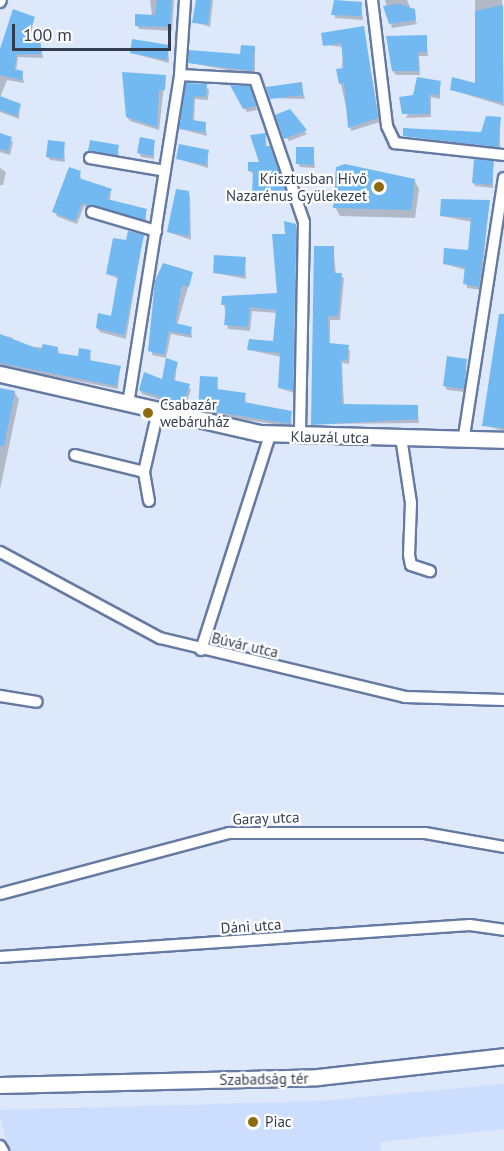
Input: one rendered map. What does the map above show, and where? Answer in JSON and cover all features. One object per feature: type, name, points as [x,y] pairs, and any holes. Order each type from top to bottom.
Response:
[{"type":"street","points":[[129,404],[180,75],[185,0]]},
{"type":"street","points":[[372,0],[387,126],[395,143],[504,155]]},
{"type":"street","points":[[180,75],[255,79],[304,222],[300,437]]},
{"type":"street","points":[[90,158],[165,171]]},
{"type":"street","points":[[464,436],[504,178]]},
{"type":"street","points":[[92,212],[156,231]]},
{"type":"street","name":"Klauzál utca","points":[[0,374],[270,435],[300,437],[464,436],[504,440]]},
{"type":"street","points":[[149,501],[144,471],[158,411]]},
{"type":"street","points":[[201,650],[270,435]]},
{"type":"street","points":[[401,437],[411,503],[409,555],[411,565],[430,571]]},
{"type":"street","points":[[75,455],[144,471]]},
{"type":"street","name":"Búvár utca","points":[[0,552],[104,612],[160,639],[405,697],[504,700]]},
{"type":"street","points":[[0,696],[37,702]]},
{"type":"street","name":"Garay utca","points":[[0,894],[229,833],[425,833],[504,847]]},
{"type":"street","name":"Dáni utca","points":[[0,957],[470,925],[504,930]]},
{"type":"street","name":"Szabadság tér","points":[[0,1085],[318,1077],[504,1056]]},
{"type":"street","points":[[0,1146],[3,1151]]},
{"type":"shaded area","name":"Piac","points":[[504,1084],[504,1129],[380,1142],[381,1151],[9,1151],[0,1116],[0,1110],[321,1101]]},
{"type":"building","points":[[157,0],[172,0],[170,27],[135,26],[135,14],[155,15]]},
{"type":"building","points":[[196,0],[211,0],[208,24],[192,23]]},
{"type":"building","points":[[334,0],[362,2],[361,16],[331,15]]},
{"type":"building","points":[[399,4],[415,9],[416,20],[389,24],[383,6]]},
{"type":"building","points":[[503,5],[503,103],[450,90],[452,77],[475,83],[475,11]]},
{"type":"building","points":[[13,9],[35,17],[27,37],[40,38],[41,54],[17,54],[14,69],[23,71],[22,80],[0,75],[0,49]]},
{"type":"building","points":[[364,26],[378,118],[348,128],[344,83],[339,84],[336,69],[344,68],[341,43],[323,46],[321,33]]},
{"type":"building","points":[[427,35],[427,52],[418,52],[419,71],[392,71],[386,36]]},
{"type":"building","points":[[132,39],[169,45],[167,60],[130,53]]},
{"type":"building","points":[[241,45],[255,46],[253,71],[188,63],[189,50],[240,54]]},
{"type":"building","points":[[122,72],[166,75],[165,90],[159,90],[157,127],[126,117]]},
{"type":"building","points":[[417,77],[441,81],[439,95],[429,94],[430,114],[402,114],[399,97],[413,95]]},
{"type":"building","points":[[302,82],[303,95],[270,99],[266,87]]},
{"type":"building","points":[[186,83],[207,84],[206,97],[194,96],[192,120],[206,122],[205,132],[179,129]]},
{"type":"building","points":[[230,85],[250,86],[256,106],[243,109]]},
{"type":"building","points":[[0,96],[21,104],[17,116],[0,110]]},
{"type":"building","points":[[290,109],[307,130],[284,139],[275,115]]},
{"type":"building","points":[[486,116],[501,117],[498,147],[403,136],[403,128],[481,132]]},
{"type":"building","points":[[0,133],[12,137],[8,151],[0,149]]},
{"type":"building","points":[[266,133],[265,146],[270,146],[287,195],[252,194],[253,171],[248,171],[248,162],[259,162],[250,135]]},
{"type":"building","points":[[140,137],[155,140],[153,156],[137,153]]},
{"type":"building","points":[[48,140],[65,142],[63,159],[46,157]]},
{"type":"building","points":[[90,140],[119,145],[117,155],[88,151]]},
{"type":"building","points":[[179,144],[209,150],[206,165],[176,159]]},
{"type":"building","points":[[296,147],[314,147],[314,165],[296,164]]},
{"type":"building","points":[[474,159],[494,161],[492,185],[472,183]]},
{"type":"building","name":"Krisztusban Hívő Nazarénus Gyülekezet","points":[[345,164],[415,179],[411,210],[333,208],[336,167]]},
{"type":"building","points":[[69,167],[81,171],[79,178],[112,189],[107,199],[147,209],[144,220],[82,203],[75,221],[52,212]]},
{"type":"building","points":[[176,189],[189,191],[189,236],[167,232]]},
{"type":"building","points":[[441,199],[490,200],[479,287],[463,284],[465,267],[443,264],[444,248],[468,250],[471,218],[440,216]]},
{"type":"building","points":[[284,221],[296,224],[293,390],[278,388],[280,353],[247,350],[249,339],[273,341],[276,310],[250,307],[248,327],[224,325],[226,305],[221,305],[222,296],[277,293],[272,234],[285,234]]},
{"type":"building","points":[[128,231],[144,235],[124,335],[96,328],[98,313],[111,316],[118,276],[106,274],[113,238],[126,240]]},
{"type":"building","points":[[314,246],[334,246],[334,273],[342,273],[338,316],[328,316],[329,343],[349,345],[347,360],[341,359],[342,404],[418,405],[418,419],[311,425]]},
{"type":"building","points":[[214,255],[246,257],[244,276],[213,273]]},
{"type":"building","points":[[163,263],[193,272],[189,287],[182,285],[175,323],[192,327],[190,335],[169,331],[164,355],[148,351],[155,281]]},
{"type":"building","points":[[499,314],[504,314],[504,428],[482,426]]},
{"type":"building","points":[[0,334],[41,350],[43,344],[58,347],[57,353],[78,356],[79,348],[91,350],[89,360],[121,366],[116,386],[0,363]]},
{"type":"building","points":[[447,356],[467,359],[464,389],[443,386]]},
{"type":"building","points":[[166,358],[178,362],[173,380],[190,384],[183,405],[139,390],[144,372],[162,379]]},
{"type":"building","points":[[200,376],[218,377],[217,389],[246,393],[244,402],[292,411],[290,424],[198,409]]},
{"type":"building","points":[[0,388],[15,391],[4,446],[0,446]]},
{"type":"place","name":"Krisztusban Hívő Nazarénus Gyülekezet","points":[[379,187]]},
{"type":"place","name":"Csabazár webáruház","points":[[148,413]]},
{"type":"place","name":"Piac","points":[[253,1122]]}]
